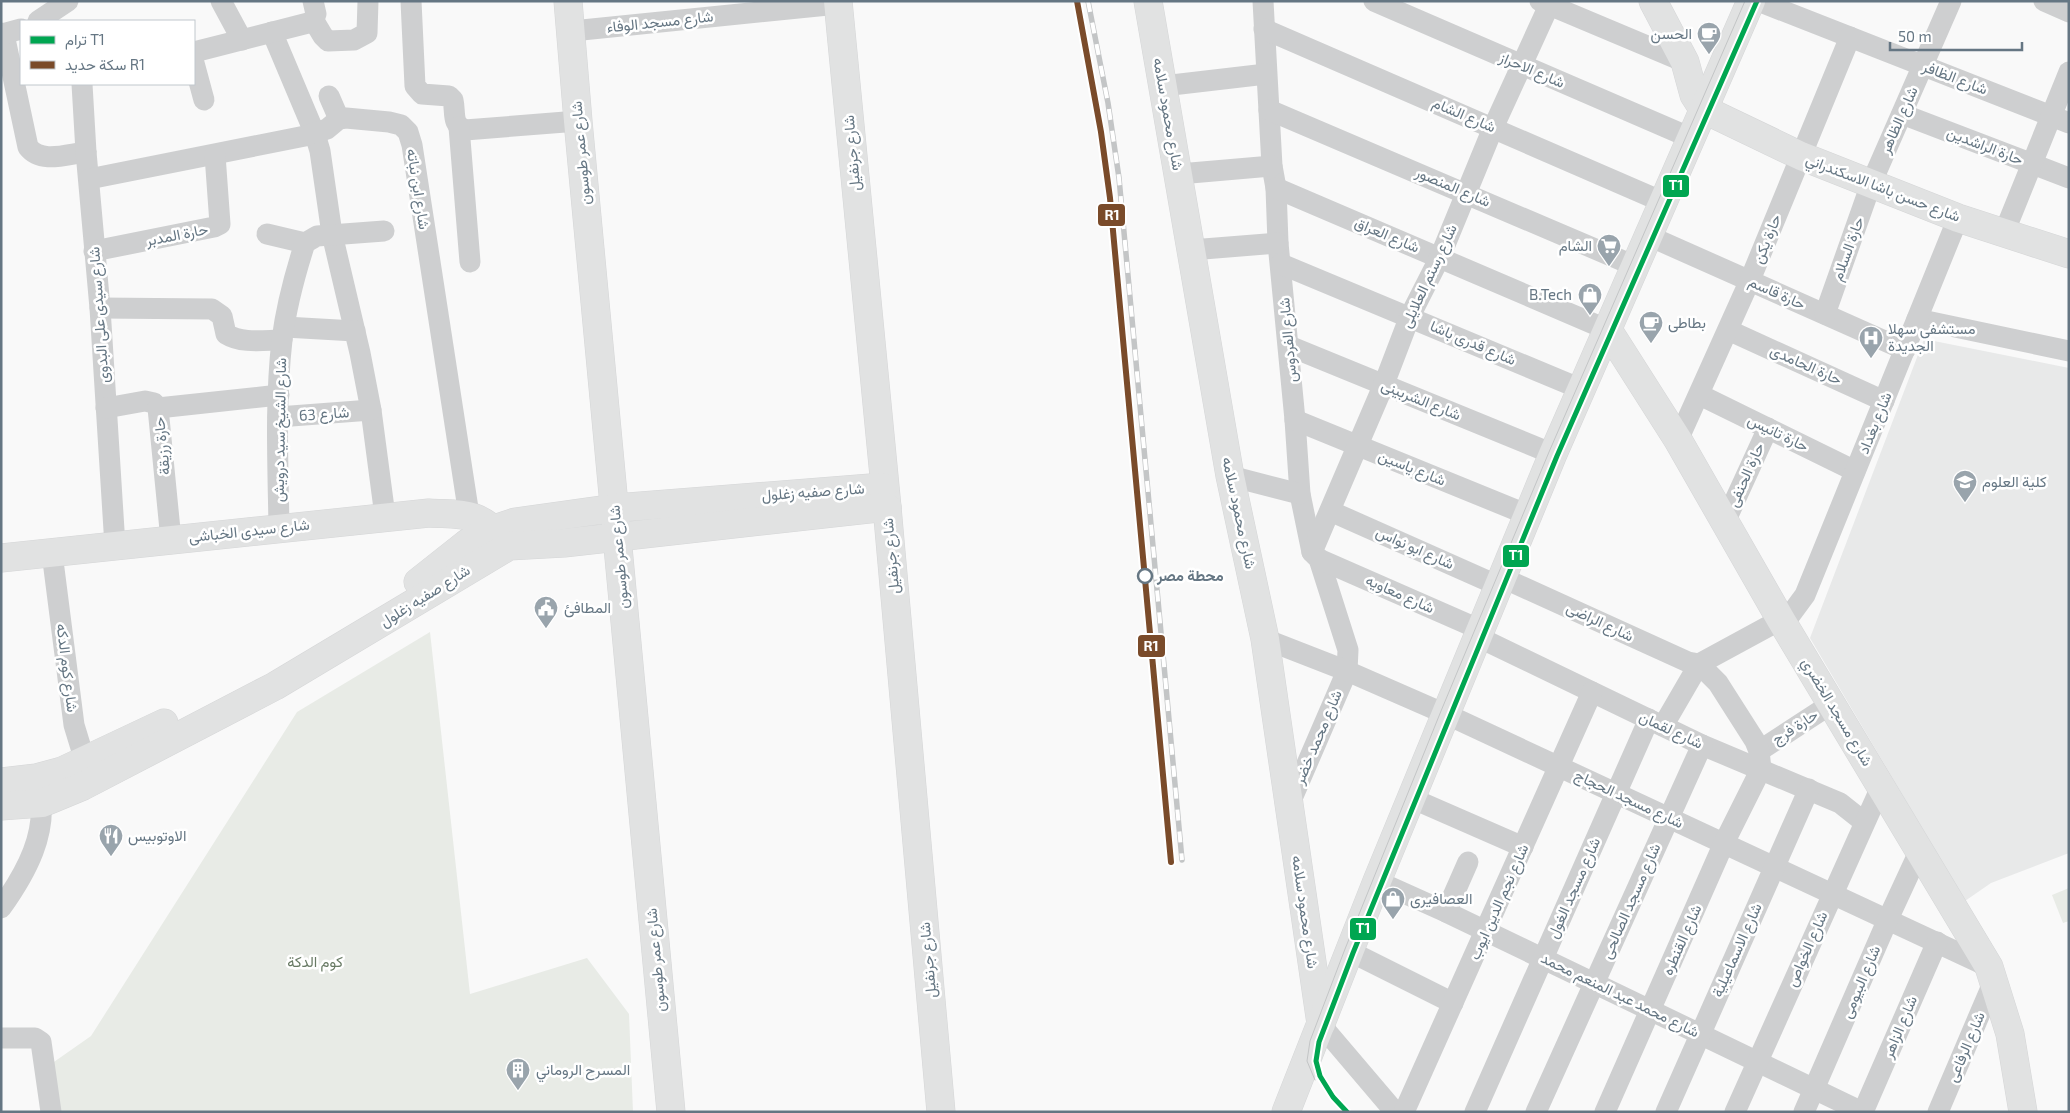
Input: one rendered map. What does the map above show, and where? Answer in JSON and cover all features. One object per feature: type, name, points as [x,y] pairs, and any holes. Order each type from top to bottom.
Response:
[{"type":"main road","name":"شارع عمر طوسون","points":[[568,1],[671,1112]]},
{"type":"main road","name":"شارع محمود سلامه","points":[[1148,1],[1230,476],[1265,639],[1322,1025]]},
{"type":"main road","points":[[1653,1],[1685,62],[1694,95],[1703,109]]},
{"type":"main road","points":[[1286,1112],[1322,1025],[1377,881],[1553,454],[1751,1]]},
{"type":"main road","name":"شارع جرنفيل","points":[[838,2],[941,1112]]},
{"type":"main road","name":"شارع حسن باشا الاسكندراني","points":[[1703,109],[1801,156],[1871,184],[1958,218],[2069,254]]},
{"type":"main road","name":"شارع مسجد الخضري","points":[[1608,330],[1678,440],[1781,620],[1881,786],[1991,975],[2010,1034],[2023,1112]]},
{"type":"main road","name":"شارع صفيه زغلول","points":[[501,538],[515,522],[615,508],[885,497]]},
{"type":"main road","name":"شارع صفيه زغلول","points":[[1,782],[39,791],[65,794],[96,766],[243,695],[402,594],[441,566],[466,544],[501,538],[618,536],[885,497]]},
{"type":"main road","name":"شارع سيدى الخباشى","points":[[1,558],[385,516],[429,513],[469,515],[483,521],[501,538]]},
{"type":"main road","name":"شارع صفيه زغلول","points":[[1,806],[39,791]]},
{"type":"street","points":[[40,20],[68,1]]},
{"type":"street","points":[[314,11],[323,36],[328,42],[354,40],[367,33],[368,1]]},
{"type":"street","points":[[411,1],[415,86],[422,94],[449,96],[453,100],[454,121],[459,127],[465,130],[578,121]]},
{"type":"street","name":"شارع الفردوس","points":[[1263,1],[1272,166],[1276,188],[1278,243],[1289,346],[1300,494],[1316,555],[1348,650],[1347,671]]},
{"type":"street","name":"شارع الاحراز","points":[[1374,1],[1691,138]]},
{"type":"street","name":"شارع الظافر","points":[[1758,1],[2060,119]]},
{"type":"street","name":"شارع الظاهر","points":[[1871,184],[1951,1]]},
{"type":"street","points":[[2044,1],[2069,12]]},
{"type":"street","name":"شارع مسجد الوفاء","points":[[572,31],[838,2]]},
{"type":"street","points":[[1547,2],[1685,62]]},
{"type":"street","name":"شارع رستم العلايلى","points":[[1316,555],[1330,511],[1384,384],[1410,316],[1440,257],[1547,2]]},
{"type":"street","points":[[225,3],[242,40]]},
{"type":"street","points":[[195,52],[309,24],[314,11]]},
{"type":"street","points":[[20,29],[2,34],[5,39],[28,147],[32,153],[44,158],[86,152]]},
{"type":"street","name":"شارع الشام","points":[[1264,29],[1663,202]]},
{"type":"street","points":[[272,32],[315,134],[320,151],[332,234],[371,410],[385,516]]},
{"type":"street","name":"حارة يكن","points":[[1678,440],[1700,395],[1750,280],[1850,37]]},
{"type":"street","points":[[195,67],[204,100]]},
{"type":"street","points":[[2004,233],[2031,164],[2060,119],[2069,72]]},
{"type":"street","points":[[1162,86],[1266,74]]},
{"type":"street","name":"شارع سيدى على البدوى","points":[[82,85],[88,180],[100,308],[115,546]]},
{"type":"street","points":[[88,180],[315,134],[327,129],[339,119],[329,96]]},
{"type":"street","name":"شارع المنصور","points":[[1270,110],[1635,266]]},
{"type":"street","name":"حارة الراشدين","points":[[1902,114],[2069,178]]},
{"type":"street","name":"شارع ابن نباته","points":[[339,119],[390,122],[401,125],[408,132],[469,515]]},
{"type":"street","points":[[459,127],[470,262]]},
{"type":"street","name":"حارة المدبر","points":[[94,251],[214,227],[220,224],[216,155]]},
{"type":"street","points":[[1179,174],[1272,166]]},
{"type":"street","name":"حارة السلام","points":[[1825,314],[1871,184]]},
{"type":"street","name":"شارع العراق","points":[[1276,188],[1608,330]]},
{"type":"street","name":"شارع بغداد","points":[[1701,662],[1791,614],[1805,595],[1958,218]]},
{"type":"street","points":[[267,234],[305,243],[317,236],[384,230]]},
{"type":"street","name":"حارة قاسم","points":[[1649,236],[1905,350]]},
{"type":"street","name":"شارع الشيخ سيد درويش","points":[[279,528],[278,417],[284,334],[305,243]]},
{"type":"street","points":[[1191,250],[1278,243]]},
{"type":"street","name":"شارع قدرى باشا","points":[[1281,264],[1581,388]]},
{"type":"street","points":[[100,308],[212,309],[222,316],[226,334],[239,340],[284,334],[355,331]]},
{"type":"street","points":[[1917,319],[2069,351]]},
{"type":"street","name":"حارة الحامدى","points":[[1728,330],[1884,401]]},
{"type":"street","name":"شارع الشربينى","points":[[1289,346],[1553,454]]},
{"type":"street","points":[[158,408],[279,395]]},
{"type":"street","name":"حارة تانيس","points":[[1700,395],[1855,471]]},
{"type":"street","name":"حارة رزيقة","points":[[106,408],[145,401],[154,403],[158,408],[171,540]]},
{"type":"street","name":"شارع 63","points":[[278,417],[371,410]]},
{"type":"street","name":"شارع ياسين","points":[[1295,420],[1528,515]]},
{"type":"street","name":"حارة الحنفى","points":[[1725,522],[1768,428]]},
{"type":"street","points":[[1230,476],[1300,494]]},
{"type":"street","name":"شارع ابو نواس","points":[[1330,511],[1501,582]]},
{"type":"street","name":"شارع كوم الدكه","points":[[52,553],[74,725],[81,748],[96,766]]},
{"type":"street","name":"شارع معاويه","points":[[1316,555],[1480,634]]},
{"type":"street","name":"شارع الراضى","points":[[1501,582],[1688,662],[1701,662],[1718,683],[1755,741],[1760,760]]},
{"type":"street","name":"شارع لقمان","points":[[1480,634],[1592,692],[1702,744],[1760,760],[1809,789],[1840,804],[1864,822]]},
{"type":"street","name":"شارع مسجد الحجاج","points":[[1265,639],[1347,671],[1559,766],[1936,942],[1991,975]]},
{"type":"street","name":"شارع مسجد الغول","points":[[1475,1112],[1616,793],[1656,723],[1701,662]]},
{"type":"street","name":"شارع محمد خضر","points":[[1290,803],[1347,671]]},
{"type":"street","name":"شارع نجم الدين ايوب","points":[[1404,1112],[1592,692]]},
{"type":"street","name":"حارة فرج","points":[[1760,760],[1831,704]]},
{"type":"street","name":"شارع مسجد الصالحى","points":[[1536,1112],[1702,744]]},
{"type":"street","name":"شارع القنطره","points":[[1605,1112],[1760,760]]},
{"type":"street","name":"شارع الخواص","points":[[1735,1112],[1881,786]]},
{"type":"street","name":"شارع الاسماعيلية","points":[[1666,1112],[1773,866],[1809,789]]},
{"type":"street","points":[[1,908],[29,862],[40,830],[39,791]]},
{"type":"street","points":[[1411,798],[1523,847]]},
{"type":"street","name":"شارع البيومى","points":[[1804,1112],[1919,852]]},
{"type":"street","points":[[1446,912],[1468,862]]},
{"type":"street","name":"شارع محمد عبد المنعم محمد","points":[[1377,881],[1486,931],[1862,1112]]},
{"type":"street","name":"شارع الزاهر","points":[[1862,1112],[1936,942]]},
{"type":"street","points":[[1349,951],[1453,1003]]},
{"type":"street","name":"شارع الرفاعى","points":[[1938,1112],[1991,975]]},
{"type":"street","points":[[1322,1025],[1395,1112]]},
{"type":"street","points":[[1,1038],[35,1038],[41,1042],[50,1112]]},
{"type":"shaded area","name":"كلية العلوم","points":[[1924,339],[2069,368],[2069,853],[1991,883],[1965,901],[1810,638]]},
{"type":"green space","name":"كوم الدكة","points":[[430,632],[470,994],[587,958],[629,1014],[633,1112],[56,1112],[51,1064],[91,1036],[297,712]]},
{"type":"green space","points":[[2069,888],[2069,921],[2063,923],[2052,895]]},
{"type":"tram line","points":[[1315,1080],[1307,1061],[1310,1041],[1345,949],[1441,711],[1549,452],[1745,1]]},
{"type":"tram line","points":[[1347,1112],[1333,1097],[1320,1076],[1316,1061],[1319,1042],[1353,953],[1557,456],[1757,1]]},
{"type":"tram line","name":"T1","points":[[1347,1112],[1333,1097],[1320,1076],[1316,1061],[1319,1042],[1353,953],[1557,456],[1757,1]]},
{"type":"railway","points":[[1088,1],[1108,103],[1119,178],[1182,860]]},
{"type":"rail line","name":"R1","points":[[1077,1],[1101,132],[1110,198],[1171,862]]},
{"type":"place","name":"الحسن","points":[[1709,55]]},
{"type":"place","name":"الشام","points":[[1609,267]]},
{"type":"place","name":"B.Tech","points":[[1590,316]]},
{"type":"place","name":"بطاطى","points":[[1651,344]]},
{"type":"place","name":"مستشفى سهلا الجديدة","points":[[1871,359]]},
{"type":"place","name":"كلية العلوم","points":[[1965,503]]},
{"type":"place","name":"محطة مصر","points":[[1145,576]]},
{"type":"place","name":"المطافئ","points":[[546,629]]},
{"type":"place","name":"الاوتوبيس","points":[[111,857]]},
{"type":"place","name":"العصافيرى","points":[[1393,920]]},
{"type":"place","name":"المسرح الروماني","points":[[518,1091]]}]
